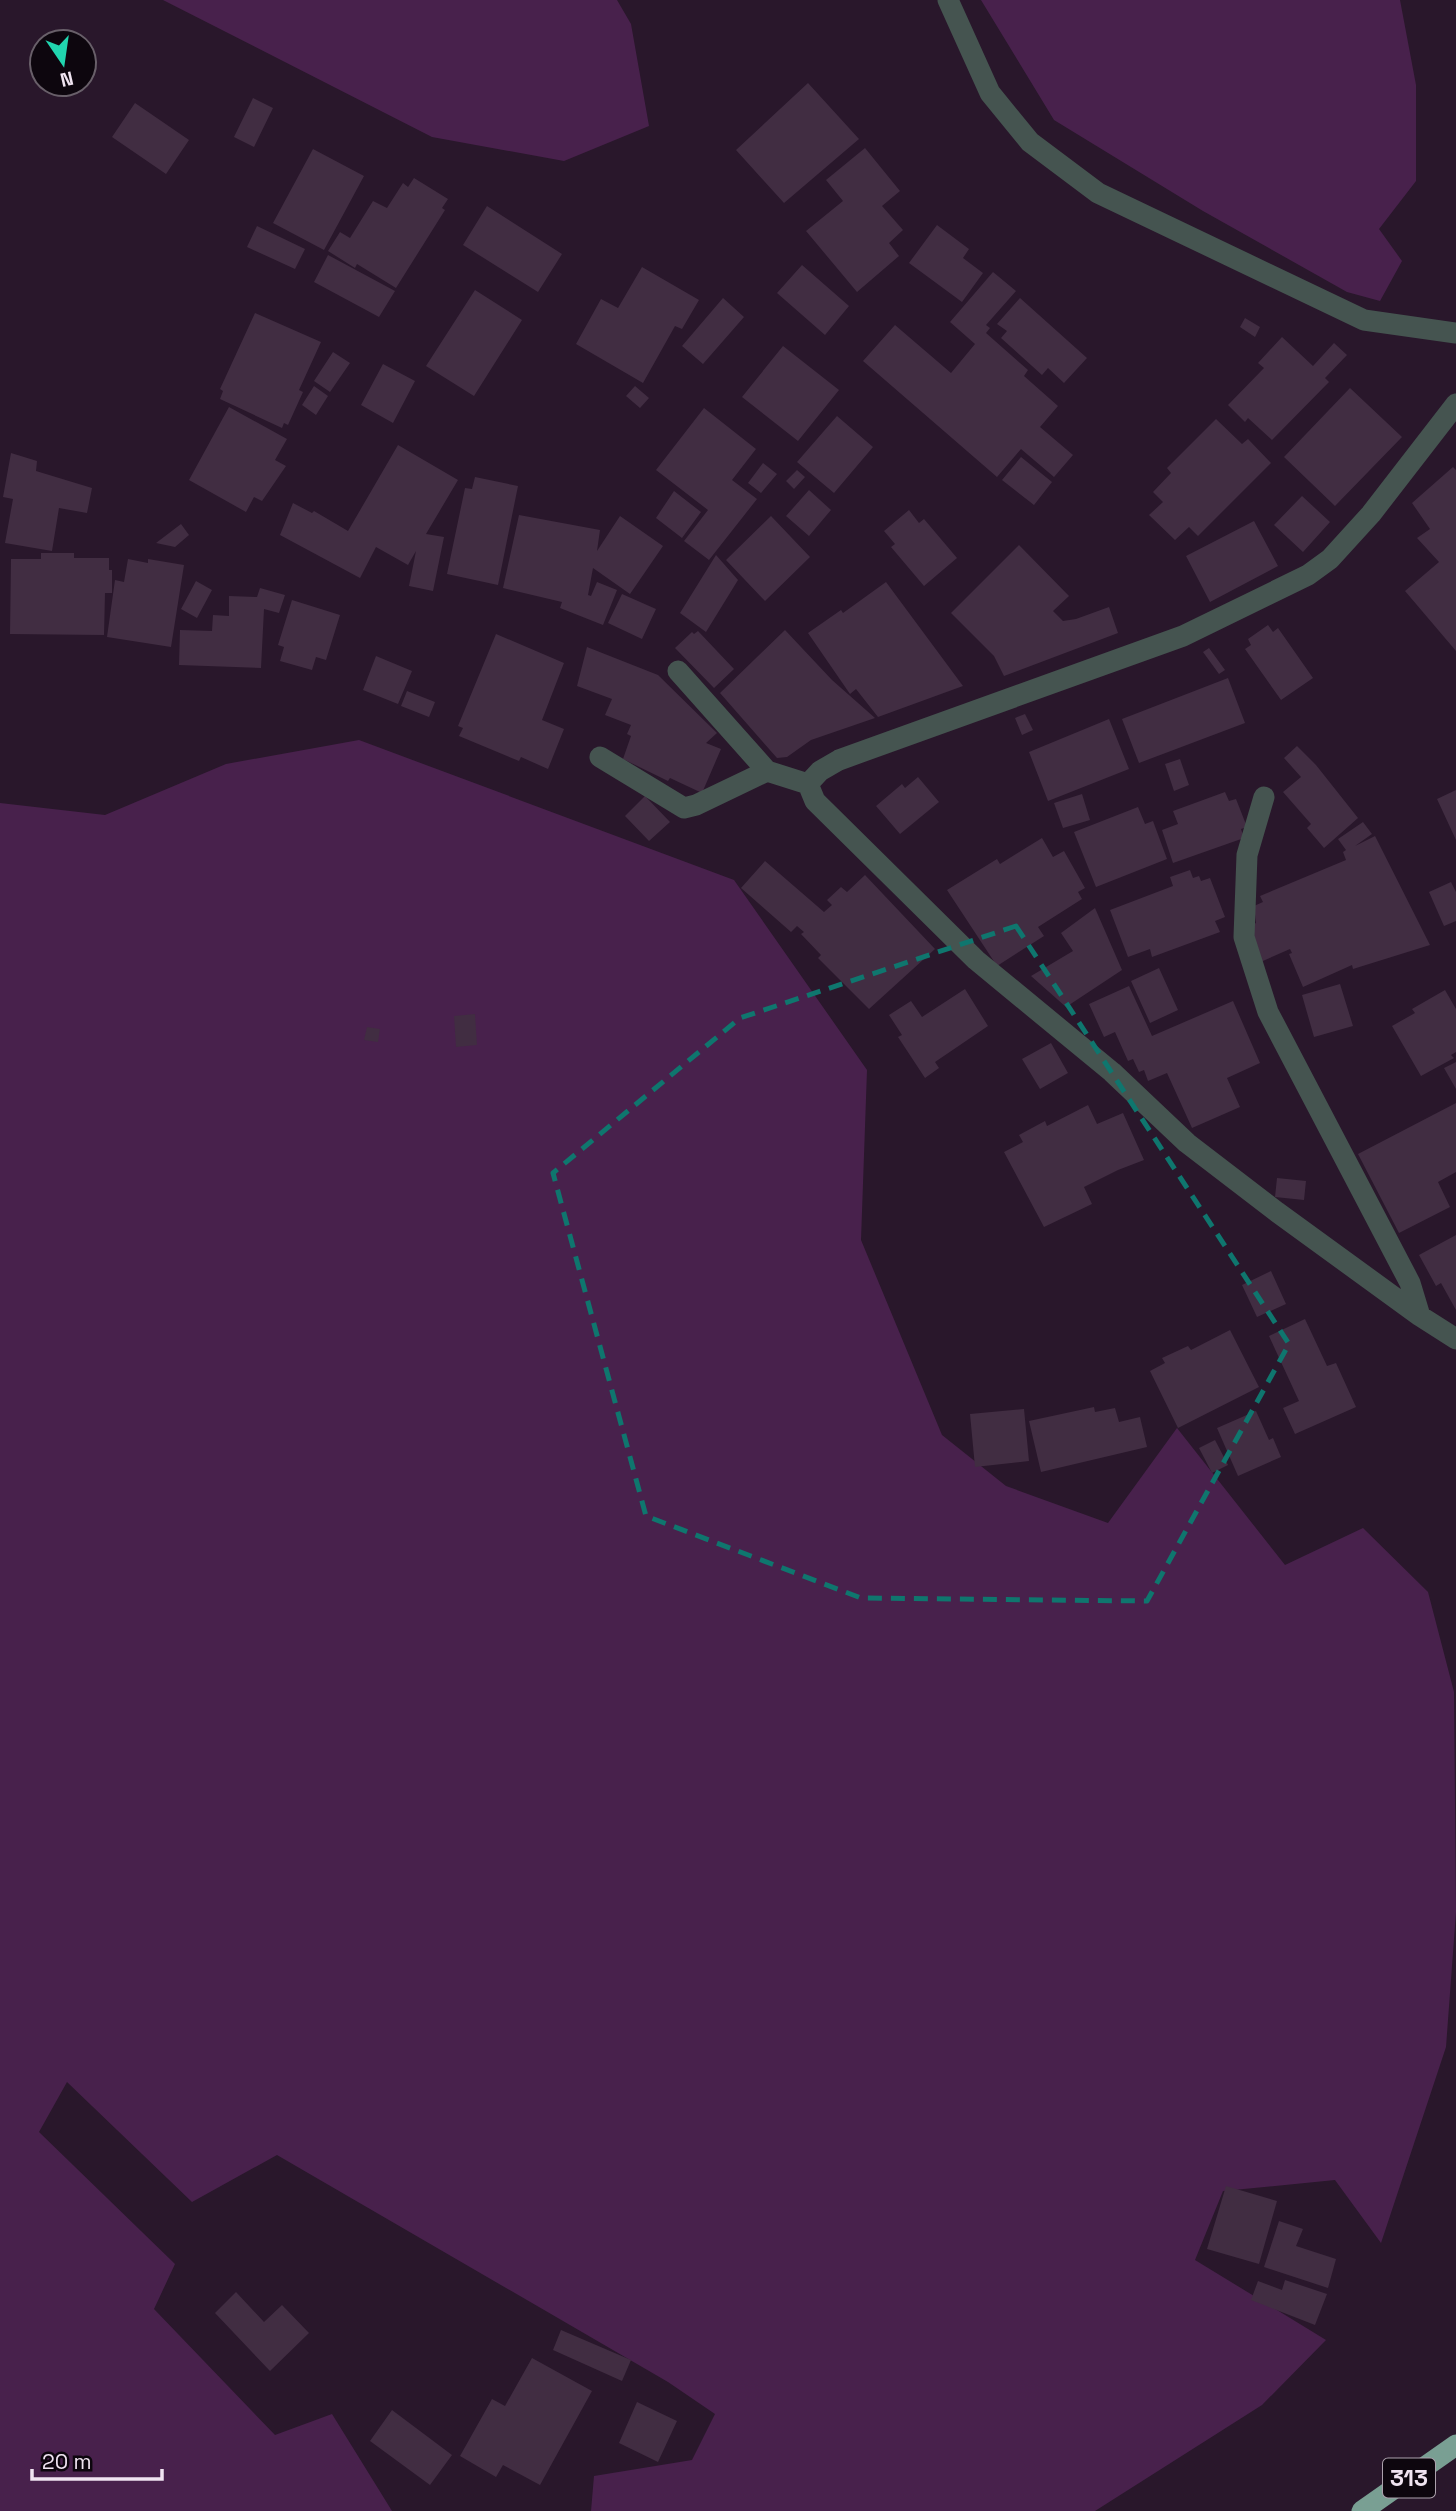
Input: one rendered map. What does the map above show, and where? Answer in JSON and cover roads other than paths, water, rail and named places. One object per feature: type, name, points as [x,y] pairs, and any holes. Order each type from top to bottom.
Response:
[{"type":"highway","name":"313","points":[[1362,2511],[1456,2445]]},
{"type":"street","points":[[948,0],[990,93],[1030,142],[1098,193],[1364,320],[1456,333]]},
{"type":"street","points":[[808,785],[820,771],[839,761],[1183,636],[1308,575],[1330,559],[1371,514],[1456,404]]},
{"type":"street","points":[[678,671],[767,771],[808,785],[815,801],[976,960],[1112,1072],[1187,1143],[1277,1212],[1456,1339]]},
{"type":"street","points":[[600,757],[684,808],[696,805],[767,771]]},
{"type":"street","points":[[1264,797],[1247,855],[1244,937],[1268,1012],[1410,1283],[1420,1316]]}]
